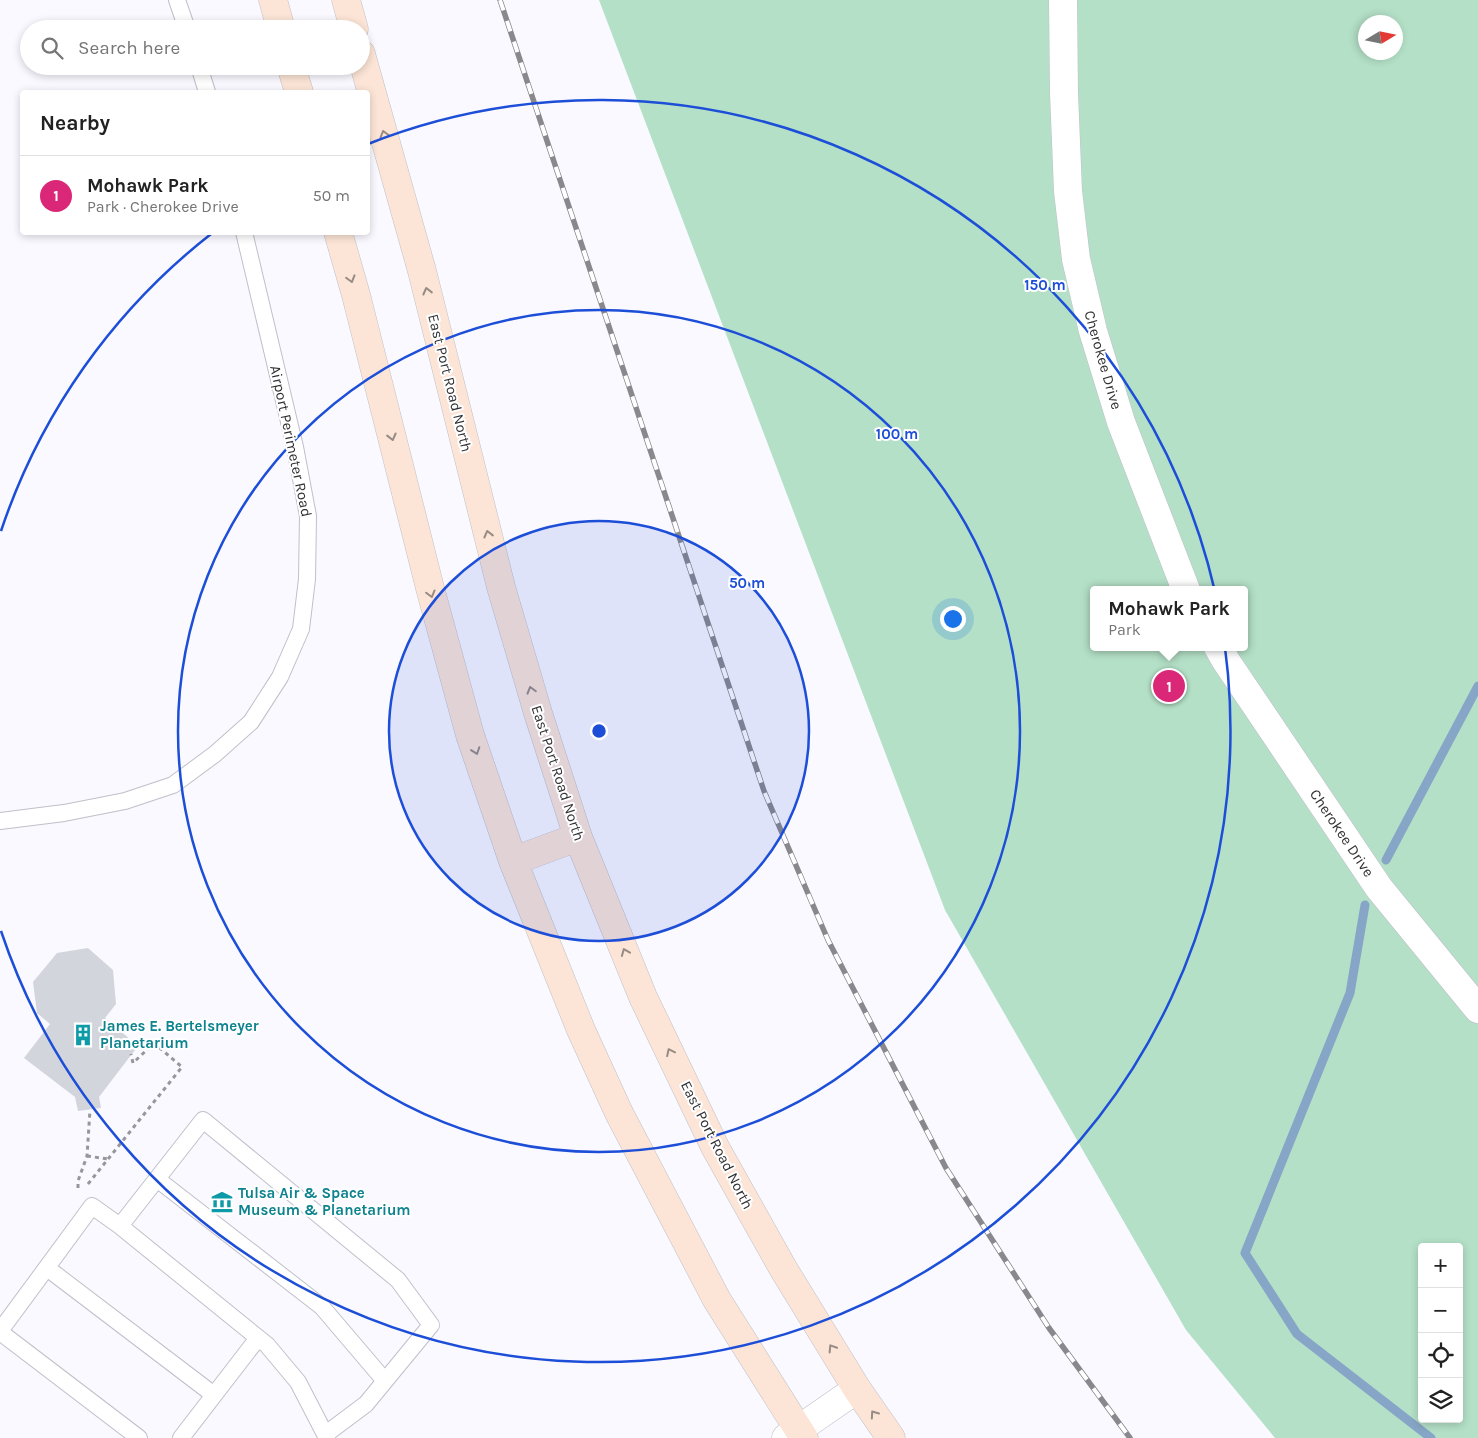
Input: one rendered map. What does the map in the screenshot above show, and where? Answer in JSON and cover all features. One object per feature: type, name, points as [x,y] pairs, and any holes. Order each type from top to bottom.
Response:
[{"type":"main road","points":[[273,0],[279,20]]},
{"type":"main road","points":[[346,0],[352,20]]},
{"type":"main road","points":[[294,75],[298,90]]},
{"type":"main road","name":"East Port Road North","points":[[367,75],[422,271],[501,587],[538,713],[578,836],[643,997],[715,1147],[784,1270],[857,1390],[891,1438]]},
{"type":"main road","points":[[339,235],[465,716],[513,861],[618,1113],[717,1300],[796,1435]]},
{"type":"main road","points":[[513,861],[578,836]]},
{"type":"street","name":"Cherokee Drive","points":[[1063,0],[1068,191],[1076,260],[1093,331],[1121,422],[1184,586]]},
{"type":"street","name":"Cherokee Drive","points":[[1220,651],[1379,888],[1478,1009]]},
{"type":"street","points":[[796,1435],[857,1390]]},
{"type":"lane","points":[[177,0],[184,20]]},
{"type":"lane","points":[[202,75],[207,90]]},
{"type":"lane","name":"Airport Perimeter Road","points":[[0,821],[64,813],[125,801],[173,785],[215,754],[251,722],[280,677],[301,629],[307,578],[308,516],[295,447],[245,235]]},
{"type":"lane","points":[[120,1226],[203,1120],[398,1280],[431,1325],[366,1404],[326,1436],[298,1382],[267,1344],[120,1226],[92,1206],[0,1332],[139,1438]]},
{"type":"lane","points":[[157,1179],[322,1307],[386,1381]]},
{"type":"lane","points":[[46,1268],[214,1395]]},
{"type":"lane","points":[[181,1438],[258,1338]]},
{"type":"path","points":[[86,1187],[182,1067],[154,1043],[133,1063],[131,1054]]},
{"type":"path","points":[[78,1196],[78,1181],[87,1156],[90,1110]]},
{"type":"path","points":[[87,1156],[108,1160]]},
{"type":"green space","points":[[599,0],[1478,0],[1478,1438],[1275,1438],[1186,1330],[945,910]]},
{"type":"building","name":"James E. Bertelsmeyer Planetarium","points":[[88,948],[113,970],[116,1004],[105,1018],[138,1046],[99,1097],[101,1108],[78,1111],[75,1097],[24,1058],[50,1024],[37,1013],[33,982],[57,953]]},
{"type":"waterway","points":[[1386,860],[1478,686]]},
{"type":"waterway","points":[[1365,905],[1350,993],[1245,1253],[1297,1334],[1431,1438]]},
{"type":"railway","points":[[500,0],[764,791],[828,940],[946,1168],[1049,1328],[1130,1438]]},
{"type":"place","name":"Mohawk Park","points":[[1169,686]]},
{"type":"place","name":"James E. Bertelsmeyer Planetarium","points":[[83,1035]]},
{"type":"place","name":"Tulsa Air & Space Museum & Planetarium","points":[[222,1202]]}]
